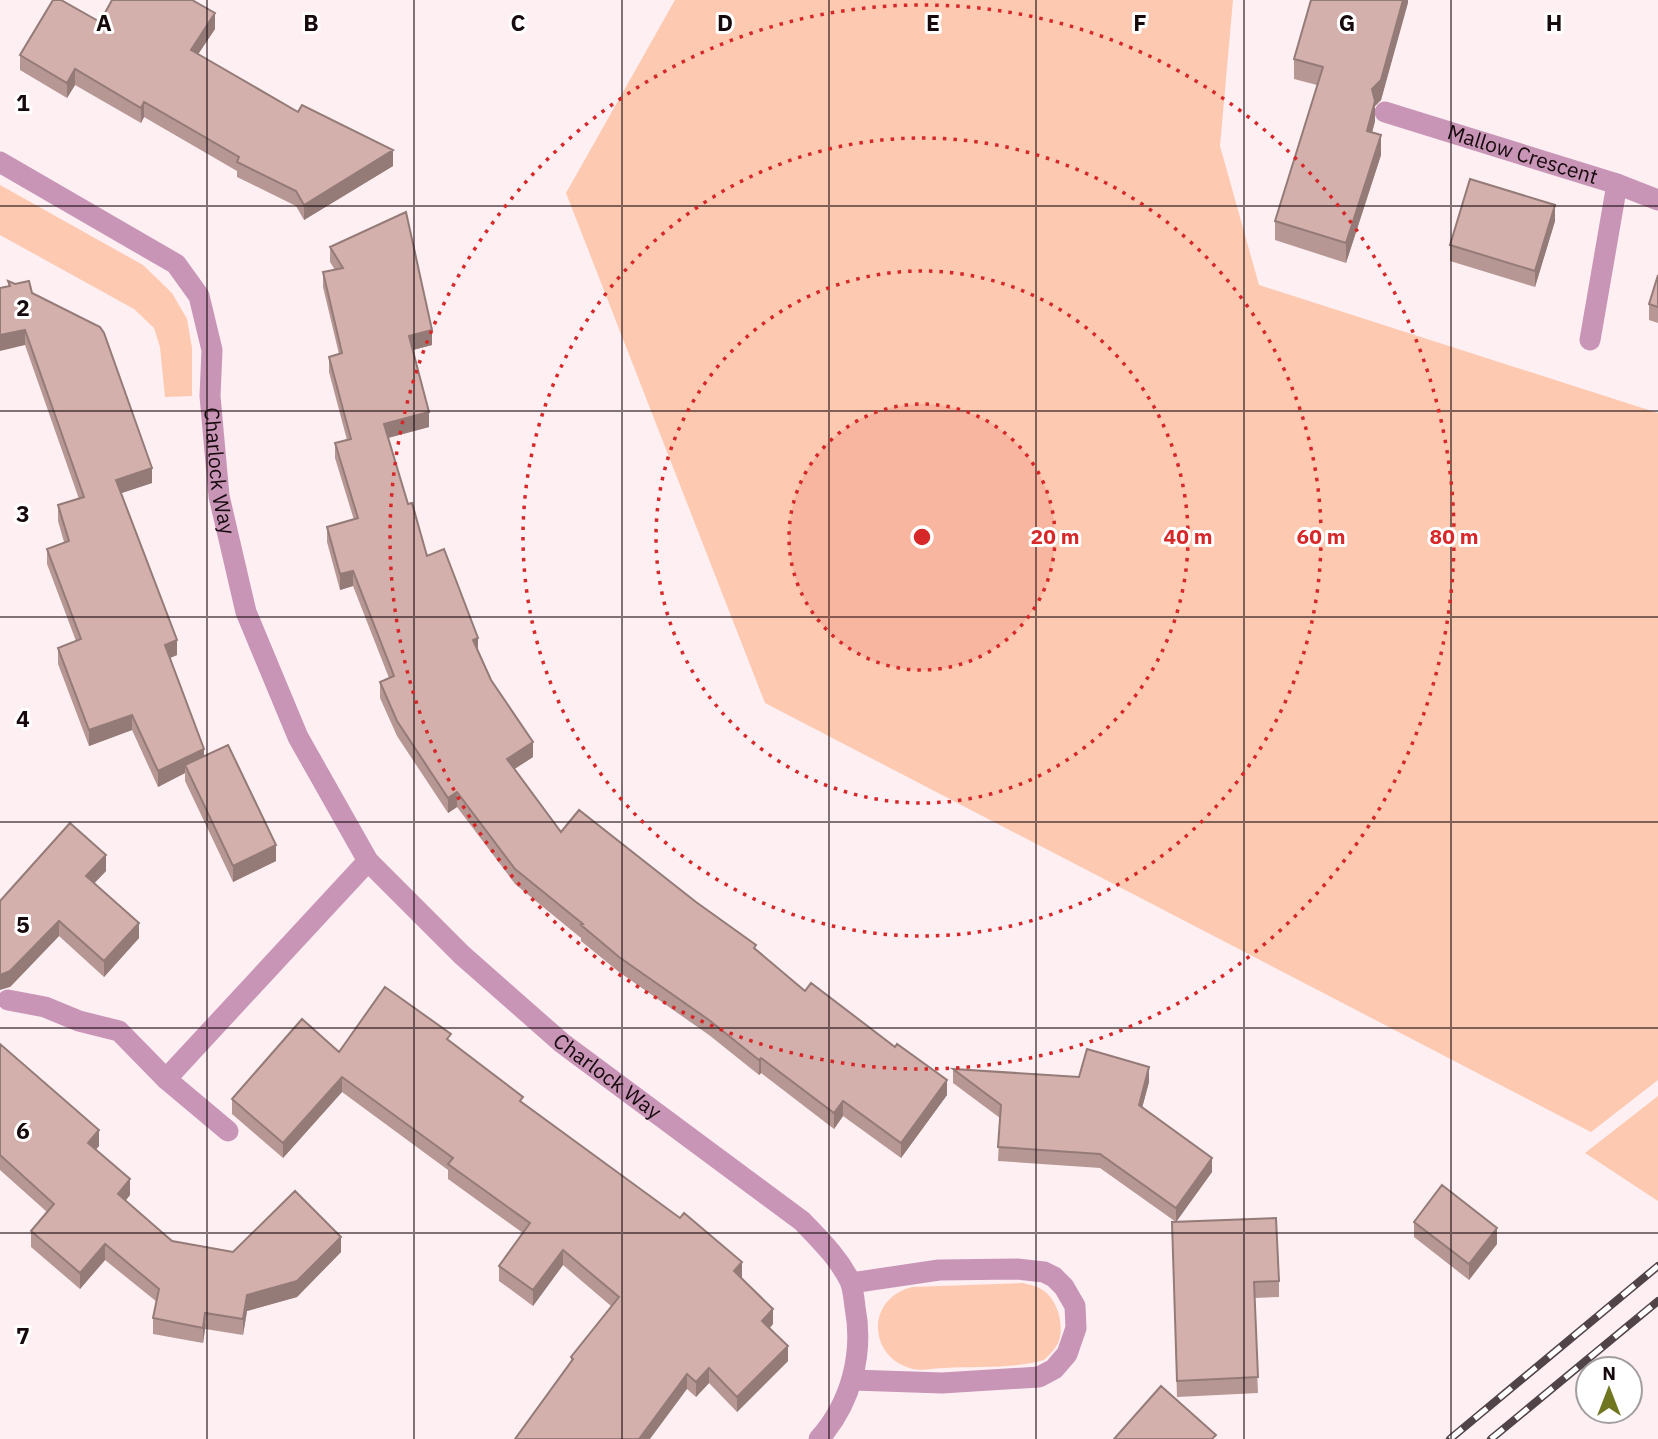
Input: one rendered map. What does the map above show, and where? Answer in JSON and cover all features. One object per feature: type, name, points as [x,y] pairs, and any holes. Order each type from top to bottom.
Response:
[{"type":"street","name":"Mallow Crescent","points":[[1385,112],[1618,184],[1658,200]]},
{"type":"street","name":"Charlock Way","points":[[0,162],[176,264],[199,296],[212,350],[210,396],[219,496],[246,612],[298,737],[368,861],[462,955],[562,1043],[802,1221],[832,1252],[851,1283],[858,1322],[853,1380],[840,1411],[819,1439]]},
{"type":"street","points":[[1590,340],[1618,184]]},
{"type":"street","points":[[166,1079],[368,861]]},
{"type":"street","points":[[8,1000],[45,1007],[79,1021],[120,1031],[166,1079],[228,1131]]},
{"type":"street","points":[[851,1283],[939,1270],[1017,1269],[1044,1272],[1064,1287],[1075,1306],[1076,1328],[1067,1354],[1054,1368],[1040,1377],[942,1383],[853,1380]]},
{"type":"shaded area","points":[[675,0],[1233,0],[1220,146],[1259,285],[1658,413],[1658,1080],[1591,1132],[765,703],[566,193]]},
{"type":"shaded area","points":[[0,185],[143,265],[172,293],[187,319],[192,348],[192,396],[165,397],[160,347],[154,328],[134,309],[0,235]]},
{"type":"shaded area","points":[[1658,1096],[1658,1201],[1585,1153]]},
{"type":"shaded area","points":[[1023,1283],[1037,1287],[1049,1295],[1058,1312],[1061,1325],[1059,1341],[1044,1360],[1007,1366],[917,1370],[898,1363],[887,1353],[881,1341],[878,1328],[886,1303],[912,1287]]},
{"type":"building","points":[[53,0],[61,0],[100,22],[112,0],[192,0],[215,13],[191,50],[298,112],[302,105],[393,150],[304,205],[296,191],[237,162],[239,157],[144,102],[141,108],[75,69],[67,83],[20,55]]},
{"type":"building","points":[[1311,0],[1403,0],[1381,80],[1372,89],[1375,101],[1367,131],[1381,135],[1346,243],[1275,221],[1323,67],[1294,59]]},
{"type":"building","points":[[1470,179],[1555,205],[1535,271],[1450,245]]},
{"type":"building","points":[[406,212],[432,330],[409,336],[429,412],[384,424],[408,504],[412,503],[427,556],[444,549],[478,638],[473,640],[491,680],[533,742],[507,759],[561,832],[579,810],[696,902],[756,945],[754,948],[805,991],[811,983],[895,1047],[897,1044],[947,1080],[901,1143],[843,1101],[834,1113],[619,957],[515,869],[457,792],[448,798],[397,721],[380,682],[394,676],[353,571],[340,574],[327,527],[358,518],[335,443],[351,439],[329,357],[342,353],[323,272],[343,268],[330,247]]},
{"type":"building","points":[[1658,275],[1658,307],[1649,304]]},
{"type":"building","points":[[8,281],[15,284],[29,281],[32,293],[100,327],[152,468],[116,480],[177,640],[165,645],[204,749],[158,771],[132,715],[89,730],[58,648],[81,639],[47,549],[69,541],[58,505],[84,497],[25,330],[0,335],[0,288],[10,286]]},
{"type":"building","points":[[228,745],[276,845],[233,866],[185,765]]},
{"type":"building","points":[[70,823],[106,855],[86,876],[139,923],[104,961],[59,921],[10,971],[0,975],[0,901]]},
{"type":"building","points":[[385,987],[451,1034],[447,1039],[523,1097],[520,1101],[680,1218],[684,1213],[742,1262],[734,1271],[773,1309],[762,1321],[788,1346],[737,1397],[709,1368],[696,1382],[687,1374],[639,1439],[515,1439],[573,1359],[571,1357],[619,1297],[563,1250],[533,1290],[499,1266],[530,1223],[448,1164],[453,1158],[342,1077],[283,1143],[232,1099],[302,1019],[339,1052]]},
{"type":"building","points":[[0,1044],[99,1130],[88,1143],[130,1179],[118,1194],[172,1241],[233,1252],[295,1191],[341,1237],[297,1281],[247,1295],[243,1319],[205,1313],[203,1328],[153,1318],[159,1289],[105,1244],[80,1273],[31,1231],[54,1204],[0,1155]]},
{"type":"building","points":[[1087,1049],[1149,1067],[1139,1105],[1212,1158],[1176,1208],[1100,1154],[998,1147],[1001,1105],[953,1069],[1079,1077]]},
{"type":"building","points":[[1442,1185],[1497,1228],[1469,1264],[1414,1222]]},
{"type":"building","points":[[1276,1218],[1279,1281],[1254,1282],[1258,1377],[1177,1381],[1172,1222]]},
{"type":"building","points":[[1161,1386],[1216,1435],[1212,1439],[1114,1439]]},
{"type":"railway","points":[[1450,1439],[1658,1266]]},
{"type":"railway","points":[[1491,1439],[1658,1301]]}]
